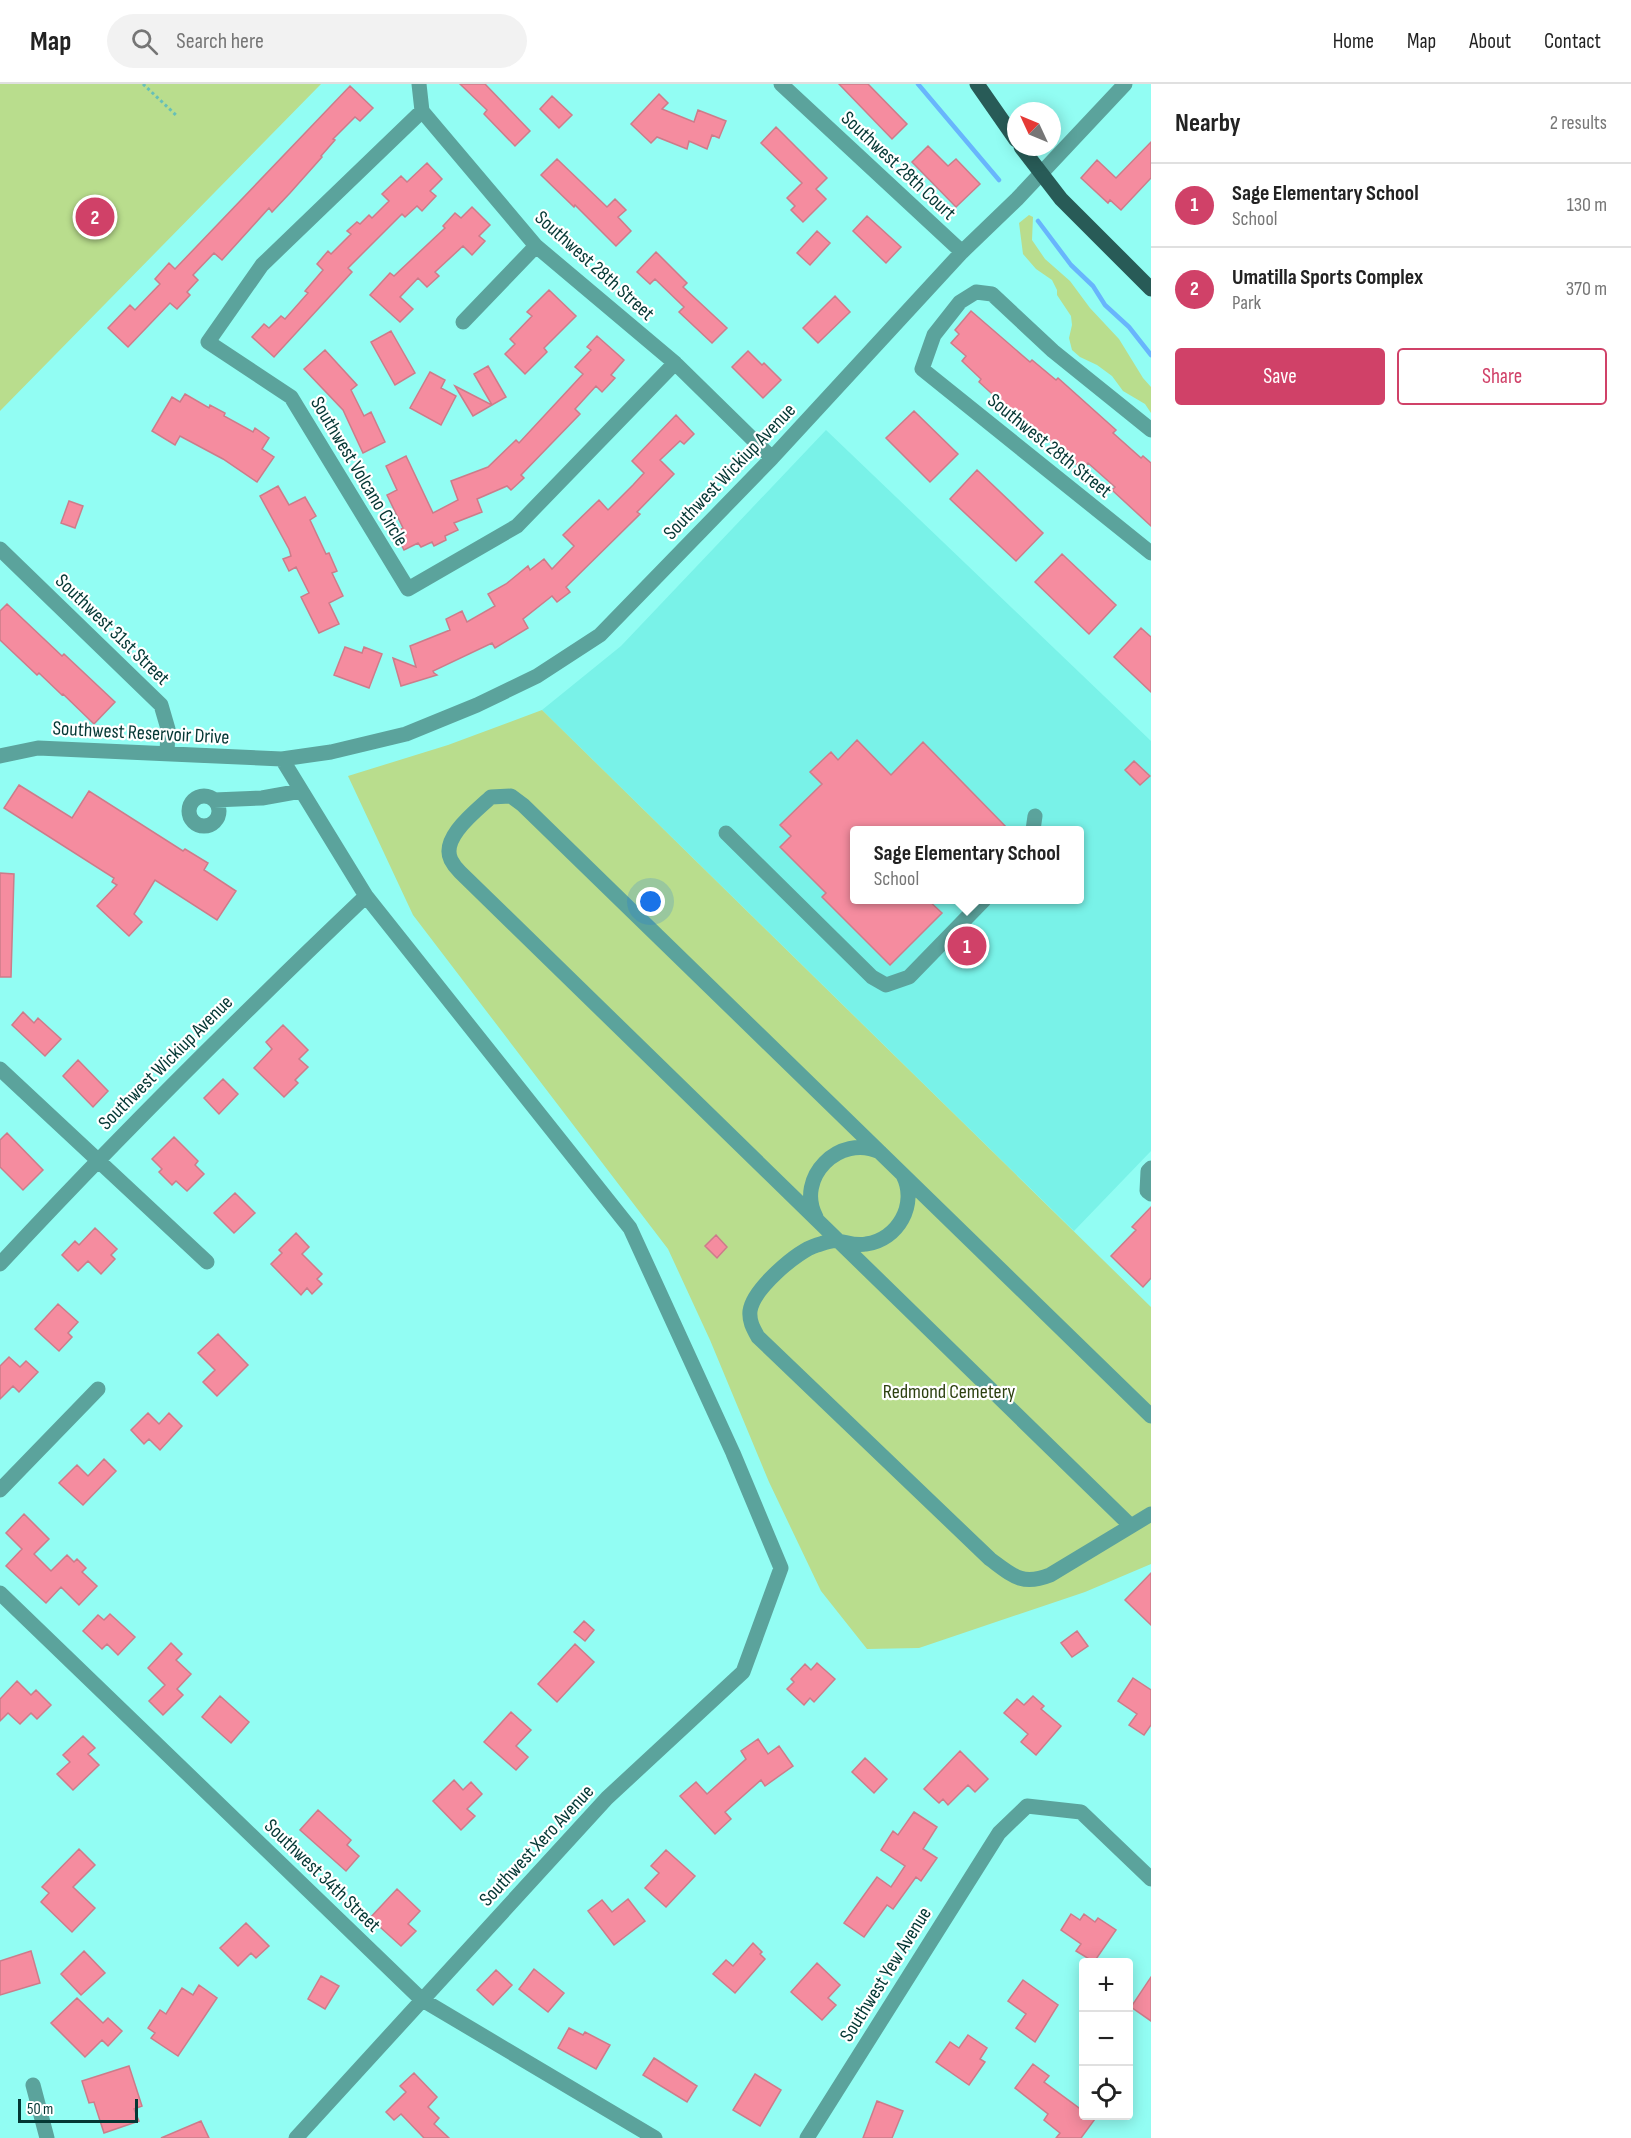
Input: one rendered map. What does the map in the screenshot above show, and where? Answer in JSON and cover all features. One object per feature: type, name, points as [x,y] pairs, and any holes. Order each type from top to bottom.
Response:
[{"type":"main road","points":[[977,84],[1007,127]]},
{"type":"main road","points":[[1028,156],[1061,199],[1151,289]]},
{"type":"street","points":[[419,84],[422,111]]},
{"type":"street","name":"Southwest 28th Court","points":[[781,84],[962,252]]},
{"type":"street","name":"Southwest Wickiup Avenue","points":[[282,759],[331,752],[406,734],[477,705],[537,676],[600,636],[772,458],[962,252],[1125,84]]},
{"type":"street","name":"Southwest 28th Street","points":[[422,111],[536,246],[675,363],[772,458]]},
{"type":"street","name":"Southwest Volcano Circle","points":[[422,111],[262,265],[208,342],[291,397],[408,590],[517,526],[675,363]]},
{"type":"street","points":[[463,322],[536,246]]},
{"type":"street","name":"Southwest 28th Street","points":[[1151,430],[1053,351],[992,294],[976,292],[960,302],[934,335],[922,369],[1151,553]]},
{"type":"street","name":"Southwest 31st Street","points":[[0,549],[161,705],[168,729],[167,754]]},
{"type":"street","name":"Southwest Reservoir Drive","points":[[0,756],[38,748],[282,759]]},
{"type":"street","points":[[282,759],[366,896]]},
{"type":"street","points":[[214,800],[262,798],[301,791]]},
{"type":"street","points":[[1131,1526],[460,872],[450,859],[453,835],[491,797],[511,796],[523,805],[1151,1416]]},
{"type":"street","points":[[726,833],[872,977],[885,985],[909,976],[980,904]]},
{"type":"street","name":"Southwest Wickiup Avenue","points":[[0,1264],[98,1160],[240,1016],[366,896]]},
{"type":"street","name":"Southwest Xero Avenue","points":[[296,2138],[607,1798],[743,1672],[781,1568],[732,1453],[630,1228],[366,896]]},
{"type":"street","points":[[0,1069],[207,1263]]},
{"type":"street","points":[[816,1219],[811,1202],[811,1191],[813,1180],[824,1162],[833,1155],[854,1148],[865,1147],[880,1152]]},
{"type":"street","points":[[1151,1168],[1148,1171],[1147,1191],[1151,1194]]},
{"type":"street","points":[[903,1175],[908,1190],[908,1201],[901,1222],[894,1230],[886,1237],[865,1245],[854,1245],[837,1240],[814,1246],[798,1255],[759,1292],[750,1308],[750,1322],[758,1337],[990,1559],[1010,1574],[1025,1580],[1036,1581],[1050,1575],[1151,1514]]},
{"type":"street","points":[[0,1490],[98,1389]]},
{"type":"street","name":"Southwest 34th Street","points":[[0,1593],[421,1999],[655,2138]]},
{"type":"street","name":"Southwest Yew Avenue","points":[[807,2138],[999,1833],[1027,1806],[1081,1812],[1151,1879]]},
{"type":"street","points":[[33,2085],[47,2138]]},
{"type":"path","points":[[143,84],[177,116]]},
{"type":"shaded area","points":[[826,430],[1151,741],[1151,1151],[1074,1231],[542,710],[621,646]]},
{"type":"green space","points":[[0,84],[321,84],[0,411]]},
{"type":"green space","points":[[1029,215],[1033,217],[1032,240],[1045,259],[1070,281],[1090,308],[1119,339],[1151,387],[1151,413],[1145,404],[1123,391],[1112,376],[1072,350],[1069,338],[1072,325],[1071,316],[1057,295],[1052,280],[1036,269],[1023,254],[1019,223]]},
{"type":"green space","name":"Redmond Cemetery","points":[[542,710],[1151,1307],[1151,1564],[1085,1592],[919,1648],[867,1649],[821,1591],[769,1482],[710,1340],[668,1249],[413,915],[348,776],[448,745]]},
{"type":"building","points":[[460,84],[485,84],[530,131],[515,146],[484,114],[487,110]]},
{"type":"building","points":[[839,84],[868,84],[907,124],[892,139]]},
{"type":"building","points":[[350,86],[373,108],[360,121],[355,117],[333,139],[335,140],[322,157],[290,193],[272,212],[269,208],[222,260],[214,253],[193,275],[198,280],[187,292],[190,295],[177,309],[170,303],[128,347],[108,328],[130,305],[135,310],[160,284],[155,279],[169,263],[175,269]]},
{"type":"building","points":[[659,94],[668,103],[662,109],[694,122],[698,110],[726,121],[719,138],[712,135],[707,149],[689,141],[687,149],[657,137],[651,143],[631,124]]},
{"type":"building","points":[[552,96],[572,115],[559,128],[540,109]]},
{"type":"building","points":[[776,127],[827,178],[816,189],[826,199],[803,222],[791,210],[795,206],[787,198],[802,183],[761,143]]},
{"type":"building","points":[[1151,142],[1151,178],[1121,210],[1110,200],[1108,203],[1081,178],[1097,160],[1116,178]]},
{"type":"building","points":[[928,146],[948,166],[956,159],[980,184],[956,207],[912,162]]},
{"type":"building","points":[[557,159],[607,207],[615,199],[626,210],[618,217],[631,231],[616,246],[541,175]]},
{"type":"building","points":[[427,163],[442,179],[430,191],[436,196],[422,211],[417,206],[405,217],[402,214],[348,268],[352,272],[274,357],[252,337],[264,324],[269,328],[281,316],[285,319],[308,293],[305,291],[323,270],[317,264],[328,251],[331,254],[351,234],[347,231],[357,222],[360,224],[369,215],[372,218],[389,201],[382,194],[401,176],[407,182]]},
{"type":"building","points":[[472,207],[490,225],[479,236],[485,241],[472,255],[463,246],[435,272],[439,276],[427,287],[418,278],[400,297],[413,309],[400,322],[370,295],[390,273],[394,276],[445,228],[443,226],[455,213],[461,218]]},
{"type":"building","points":[[867,216],[901,247],[886,263],[853,231]]},
{"type":"building","points":[[817,231],[830,243],[810,265],[797,253]]},
{"type":"building","points":[[656,252],[687,283],[683,287],[727,328],[712,343],[679,312],[684,307],[655,279],[650,284],[637,272]]},
{"type":"building","points":[[549,290],[576,316],[544,348],[547,352],[525,374],[505,354],[515,344],[510,339],[532,316],[527,312]]},
{"type":"building","points":[[835,296],[850,312],[818,343],[803,328]]},
{"type":"building","points":[[971,311],[1030,362],[1032,360],[1056,380],[1058,378],[1116,430],[1113,433],[1141,458],[1143,456],[1151,463],[1151,526],[1112,490],[1115,487],[1088,463],[1082,470],[1036,429],[1034,432],[979,382],[981,379],[962,361],[966,356],[951,343],[959,334],[955,330]]},
{"type":"building","points":[[391,331],[415,373],[395,385],[371,342]]},
{"type":"building","points":[[597,336],[624,360],[611,375],[615,378],[602,392],[596,386],[575,409],[580,414],[521,475],[524,478],[511,490],[507,486],[477,499],[482,512],[454,523],[458,530],[445,536],[446,540],[434,546],[432,542],[421,547],[418,543],[404,550],[395,532],[403,528],[387,495],[397,490],[386,466],[406,456],[433,513],[458,500],[451,481],[488,467],[516,440],[519,443],[583,374],[575,367],[591,350],[587,347]]},
{"type":"building","points":[[325,350],[357,385],[351,390],[364,416],[371,412],[385,442],[363,453],[343,410],[304,369]]},
{"type":"building","points":[[748,351],[781,380],[763,398],[732,367]]},
{"type":"building","points":[[488,366],[506,397],[492,405],[474,374]]},
{"type":"building","points":[[430,372],[445,380],[441,388],[456,396],[441,425],[410,408]]},
{"type":"building","points":[[455,386],[492,405],[473,416]]},
{"type":"building","points":[[185,394],[209,408],[210,405],[225,413],[224,416],[253,432],[255,428],[269,438],[262,449],[274,457],[257,482],[223,459],[180,436],[175,445],[152,431],[172,397],[180,402]]},
{"type":"building","points":[[914,411],[958,454],[930,482],[886,438]]},
{"type":"building","points":[[676,415],[694,434],[684,444],[680,441],[660,460],[674,474],[637,512],[640,514],[566,587],[570,592],[557,602],[552,596],[523,619],[528,628],[495,648],[492,643],[433,671],[437,675],[401,686],[393,658],[416,667],[410,646],[450,630],[446,619],[462,611],[467,622],[495,606],[488,594],[506,584],[528,566],[530,570],[544,559],[552,569],[574,546],[563,535],[599,500],[608,510],[633,485],[644,473],[632,461]]},
{"type":"building","points":[[977,470],[1043,533],[1016,561],[950,499]]},
{"type":"building","points":[[278,486],[289,505],[305,497],[316,516],[310,520],[337,571],[332,573],[343,596],[329,603],[339,624],[319,633],[301,597],[309,593],[296,567],[289,571],[283,559],[291,556],[289,549],[260,496]]},
{"type":"building","points":[[69,501],[83,506],[75,528],[61,523]]},
{"type":"building","points":[[1062,554],[1116,605],[1089,634],[1035,582]]},
{"type":"building","points":[[7,604],[115,702],[94,724],[0,640],[0,611]]},
{"type":"building","points":[[1141,628],[1151,637],[1151,692],[1114,657]]},
{"type":"building","points":[[345,647],[362,653],[364,647],[382,654],[369,688],[334,675]]},
{"type":"building","points":[[857,740],[891,775],[923,742],[1005,826],[850,826],[850,904],[932,904],[942,913],[890,965],[822,897],[826,893],[780,847],[791,836],[780,825],[822,784],[810,772],[831,752],[838,760]]},
{"type":"building","points":[[1134,761],[1150,776],[1140,785],[1125,770]]},
{"type":"building","points":[[19,785],[72,818],[89,791],[183,851],[185,849],[208,863],[204,870],[236,891],[217,920],[155,880],[134,914],[142,922],[129,936],[97,906],[117,885],[112,882],[114,878],[4,808]]},
{"type":"building","points":[[0,873],[14,874],[11,977],[0,977]]},
{"type":"building","points":[[23,1012],[34,1023],[38,1018],[61,1039],[45,1056],[12,1025]]},
{"type":"building","points":[[283,1025],[308,1050],[299,1059],[308,1067],[295,1080],[298,1083],[284,1097],[254,1068],[272,1049],[266,1042]]},
{"type":"building","points":[[78,1060],[108,1091],[93,1107],[63,1076]]},
{"type":"building","points":[[223,1079],[238,1094],[219,1114],[204,1098]]},
{"type":"building","points":[[7,1133],[43,1170],[23,1190],[0,1167],[0,1140]]},
{"type":"building","points":[[174,1137],[198,1161],[195,1165],[204,1174],[187,1191],[176,1181],[172,1185],[159,1172],[162,1169],[152,1159]]},
{"type":"building","points":[[235,1193],[255,1213],[234,1233],[214,1213]]},
{"type":"building","points":[[1151,1207],[1151,1278],[1143,1287],[1111,1256],[1136,1230],[1132,1227]]},
{"type":"building","points":[[95,1228],[117,1249],[111,1255],[115,1259],[101,1274],[88,1261],[78,1271],[62,1255],[75,1241],[79,1245]]},
{"type":"building","points":[[296,1233],[309,1247],[302,1254],[322,1274],[317,1279],[322,1284],[312,1294],[307,1288],[301,1295],[271,1264],[282,1253],[279,1250]]},
{"type":"building","points":[[716,1235],[727,1247],[717,1258],[705,1246]]},
{"type":"building","points":[[58,1304],[78,1322],[68,1333],[72,1337],[59,1351],[35,1329]]},
{"type":"building","points":[[218,1334],[248,1365],[217,1396],[203,1382],[215,1370],[198,1353]]},
{"type":"building","points":[[9,1357],[20,1367],[26,1361],[38,1372],[19,1392],[13,1386],[0,1399],[0,1366]]},
{"type":"building","points":[[148,1413],[159,1424],[169,1413],[182,1426],[160,1450],[149,1439],[144,1444],[131,1430]]},
{"type":"building","points":[[104,1459],[116,1471],[83,1505],[59,1483],[77,1465],[88,1476]]},
{"type":"building","points":[[24,1514],[49,1539],[34,1554],[51,1571],[67,1555],[74,1562],[77,1559],[86,1568],[82,1572],[97,1586],[79,1605],[61,1587],[46,1603],[6,1566],[22,1549],[6,1533]]},
{"type":"building","points":[[1151,1573],[1151,1625],[1125,1600]]},
{"type":"building","points":[[110,1614],[135,1637],[118,1655],[107,1644],[102,1649],[83,1631],[98,1615],[104,1620]]},
{"type":"building","points":[[584,1621],[594,1630],[585,1641],[574,1632]]},
{"type":"building","points":[[1077,1631],[1088,1646],[1072,1657],[1061,1643]]},
{"type":"building","points":[[171,1643],[182,1654],[176,1660],[191,1674],[177,1689],[183,1695],[163,1715],[149,1701],[165,1685],[148,1668]]},
{"type":"building","points":[[575,1644],[594,1662],[557,1702],[538,1684]]},
{"type":"building","points":[[817,1663],[835,1679],[814,1702],[810,1698],[804,1705],[787,1689],[794,1682],[791,1679],[805,1664],[811,1670]]},
{"type":"building","points":[[1133,1678],[1151,1690],[1151,1725],[1144,1735],[1129,1725],[1137,1714],[1118,1701]]},
{"type":"building","points":[[17,1681],[31,1695],[36,1690],[51,1705],[37,1719],[31,1713],[20,1724],[8,1713],[0,1721],[0,1699]]},
{"type":"building","points":[[220,1696],[249,1722],[231,1743],[202,1717]]},
{"type":"building","points":[[1033,1696],[1044,1706],[1041,1709],[1061,1726],[1036,1755],[1021,1742],[1028,1734],[1004,1713],[1017,1699],[1024,1705]]},
{"type":"building","points":[[511,1712],[531,1730],[516,1746],[528,1757],[516,1770],[484,1742]]},
{"type":"building","points":[[83,1736],[95,1748],[88,1754],[99,1765],[73,1790],[57,1774],[70,1762],[63,1755]]},
{"type":"building","points":[[758,1739],[768,1754],[779,1746],[793,1766],[765,1786],[761,1780],[725,1812],[731,1819],[715,1834],[680,1796],[696,1782],[707,1794],[746,1759],[741,1751]]},
{"type":"building","points":[[960,1751],[988,1779],[975,1792],[968,1785],[948,1805],[943,1799],[939,1803],[924,1789]]},
{"type":"building","points":[[865,1758],[887,1779],[874,1793],[852,1772]]},
{"type":"building","points":[[454,1780],[463,1790],[471,1782],[482,1794],[467,1809],[475,1816],[461,1830],[433,1801]]},
{"type":"building","points":[[318,1810],[351,1840],[347,1845],[359,1856],[346,1871],[300,1830]]},
{"type":"building","points":[[914,1812],[937,1827],[923,1849],[937,1858],[921,1881],[916,1877],[893,1909],[887,1905],[864,1937],[844,1923],[877,1877],[891,1887],[905,1866],[881,1850],[893,1831],[898,1835]]},
{"type":"building","points":[[79,1849],[95,1865],[73,1887],[95,1908],[72,1932],[41,1902],[49,1893],[42,1887]]},
{"type":"building","points":[[666,1850],[695,1876],[666,1907],[645,1888],[659,1873],[651,1866]]},
{"type":"building","points":[[397,1889],[420,1911],[408,1924],[416,1931],[401,1946],[370,1918]]},
{"type":"building","points":[[628,1899],[645,1921],[614,1945],[588,1911],[602,1900],[612,1912]]},
{"type":"building","points":[[1071,1914],[1080,1920],[1084,1914],[1095,1922],[1098,1918],[1116,1930],[1097,1958],[1087,1958],[1076,1951],[1081,1944],[1061,1930]]},
{"type":"building","points":[[246,1923],[269,1946],[256,1958],[251,1953],[238,1966],[220,1948]]},
{"type":"building","points":[[753,1943],[765,1959],[735,1993],[713,1974],[726,1960],[733,1966]]},
{"type":"building","points":[[31,1951],[40,1983],[0,1995],[0,1961]]},
{"type":"building","points":[[84,1951],[105,1973],[81,1995],[61,1974]]},
{"type":"building","points":[[817,1963],[840,1985],[828,1998],[836,2005],[822,2020],[791,1992]]},
{"type":"building","points":[[534,1969],[564,1993],[548,2012],[519,1989]]},
{"type":"building","points":[[496,1970],[512,1985],[493,2005],[477,1990]]},
{"type":"building","points":[[321,1976],[339,1986],[325,2009],[308,1999]]},
{"type":"building","points":[[1151,1977],[1151,2021],[1133,2008],[1133,2004]]},
{"type":"building","points":[[1023,1980],[1058,2005],[1035,2042],[1016,2028],[1026,2014],[1008,2001]]},
{"type":"building","points":[[199,1985],[217,1998],[178,2056],[151,2038],[155,2033],[148,2028],[160,2010],[166,2014],[182,1988],[193,1995]]},
{"type":"building","points":[[77,1998],[103,2023],[108,2018],[122,2031],[108,2046],[102,2040],[85,2057],[51,2023]]},
{"type":"building","points":[[569,2028],[583,2035],[585,2032],[610,2045],[596,2069],[558,2048]]},
{"type":"building","points":[[968,2035],[987,2048],[980,2059],[985,2062],[969,2085],[936,2062],[950,2042],[959,2048]]},
{"type":"building","points":[[654,2058],[697,2086],[687,2102],[643,2075]]},
{"type":"building","points":[[1033,2064],[1049,2076],[1044,2082],[1079,2108],[1079,2120],[1094,2120],[1081,2138],[1056,2138],[1060,2133],[1044,2120],[1048,2114],[1015,2088]]},
{"type":"building","points":[[129,2066],[142,2106],[134,2109],[139,2121],[104,2133],[94,2102],[89,2103],[82,2081]]},
{"type":"building","points":[[414,2073],[437,2097],[428,2107],[439,2118],[434,2124],[449,2138],[424,2138],[401,2114],[394,2120],[386,2112],[406,2092],[400,2086]]},
{"type":"building","points":[[755,2074],[781,2090],[760,2126],[733,2110]]},
{"type":"building","points":[[877,2101],[903,2111],[892,2138],[863,2138]]},
{"type":"building","points":[[201,2121],[209,2138],[161,2138]]},
{"type":"waterway","points":[[918,84],[999,180]]},
{"type":"waterway","points":[[1038,221],[1071,265],[1093,286],[1105,305],[1129,327],[1151,355]]},
{"type":"place","name":"Umatilla Sports Complex","points":[[95,217]]},
{"type":"place","name":"Sage Elementary School","points":[[967,946]]}]
